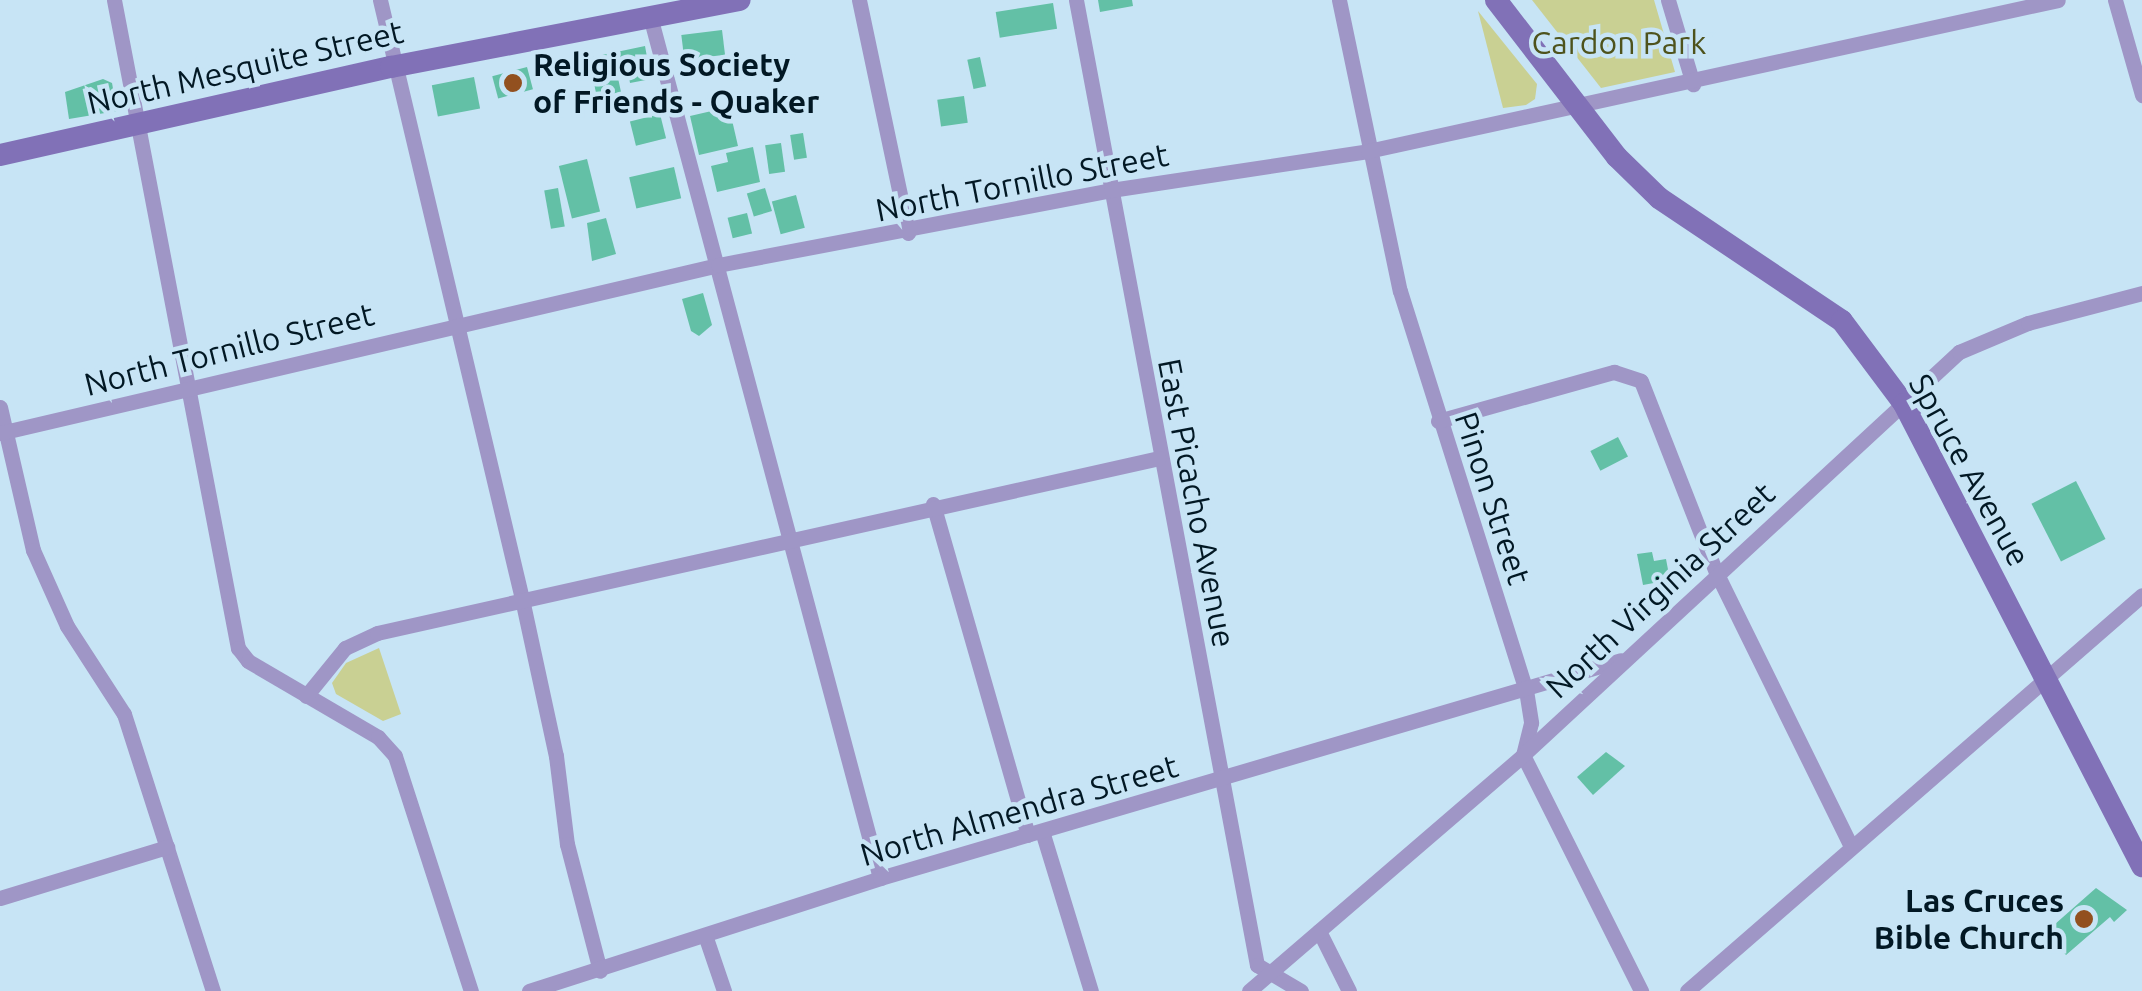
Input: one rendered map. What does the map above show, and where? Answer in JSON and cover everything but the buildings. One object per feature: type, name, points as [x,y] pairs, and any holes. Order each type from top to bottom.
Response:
[{"type":"main road","name":"North Mesquite Street","points":[[0,155],[640,12],[740,0]]},
{"type":"main road","name":"Spruce Avenue","points":[[1496,0],[1581,108],[1659,198],[1842,321],[1904,404],[2142,866]]},
{"type":"street","points":[[114,0],[238,648],[306,696],[378,737],[395,756],[471,991]]},
{"type":"street","points":[[380,0],[452,324],[522,599],[556,756],[567,844],[600,971]]},
{"type":"street","points":[[859,0],[908,233]]},
{"type":"street","name":"East Picacho Avenue","points":[[1076,0],[1257,964],[1269,975]]},
{"type":"street","name":"Pinon Street","points":[[1339,0],[1368,151],[1438,421],[1526,690],[1531,722],[1523,755]]},
{"type":"street","points":[[1668,0],[1692,84]]},
{"type":"street","name":"North Tornillo Street","points":[[3,432],[452,324],[718,265],[908,233],[1111,190],[1368,151],[1692,84],[2058,0]]},
{"type":"street","points":[[2115,0],[2142,95]]},
{"type":"street","points":[[640,12],[718,265],[786,538],[880,878]]},
{"type":"street","name":"North Virginia Street","points":[[1249,991],[1523,755],[1716,572],[1959,352],[2028,322],[2142,293]]},
{"type":"street","points":[[1438,421],[1614,372],[1634,375],[1648,390],[1716,572],[1850,844]]},
{"type":"street","points":[[0,407],[3,432],[46,586],[124,714],[212,991]]},
{"type":"street","points":[[306,696],[358,639],[933,504],[1160,458]]},
{"type":"street","points":[[933,504],[1035,833],[1092,991]]},
{"type":"street","points":[[1686,991],[1850,844],[2142,595]]},
{"type":"street","name":"North Almendra Street","points":[[529,991],[706,938],[880,878],[1624,658]]},
{"type":"street","points":[[1523,755],[1641,991]]},
{"type":"street","points":[[0,898],[166,847]]},
{"type":"street","points":[[1319,931],[1349,991]]},
{"type":"street","points":[[706,938],[724,991]]},
{"type":"street","points":[[1269,975],[1301,991]]},
{"type":"green space","name":"Cardon Park","points":[[1532,0],[1654,0],[1675,72],[1601,88]]},
{"type":"green space","points":[[1478,11],[1537,84],[1535,99],[1526,105],[1503,108]]},
{"type":"green space","points":[[379,648],[401,714],[383,721],[336,694],[332,683],[346,663]]},
{"type":"place","name":"Religious Society of Friends - Quaker","points":[[513,83]]},
{"type":"place","name":"Las Cruces Bible Church","points":[[2084,919]]}]
